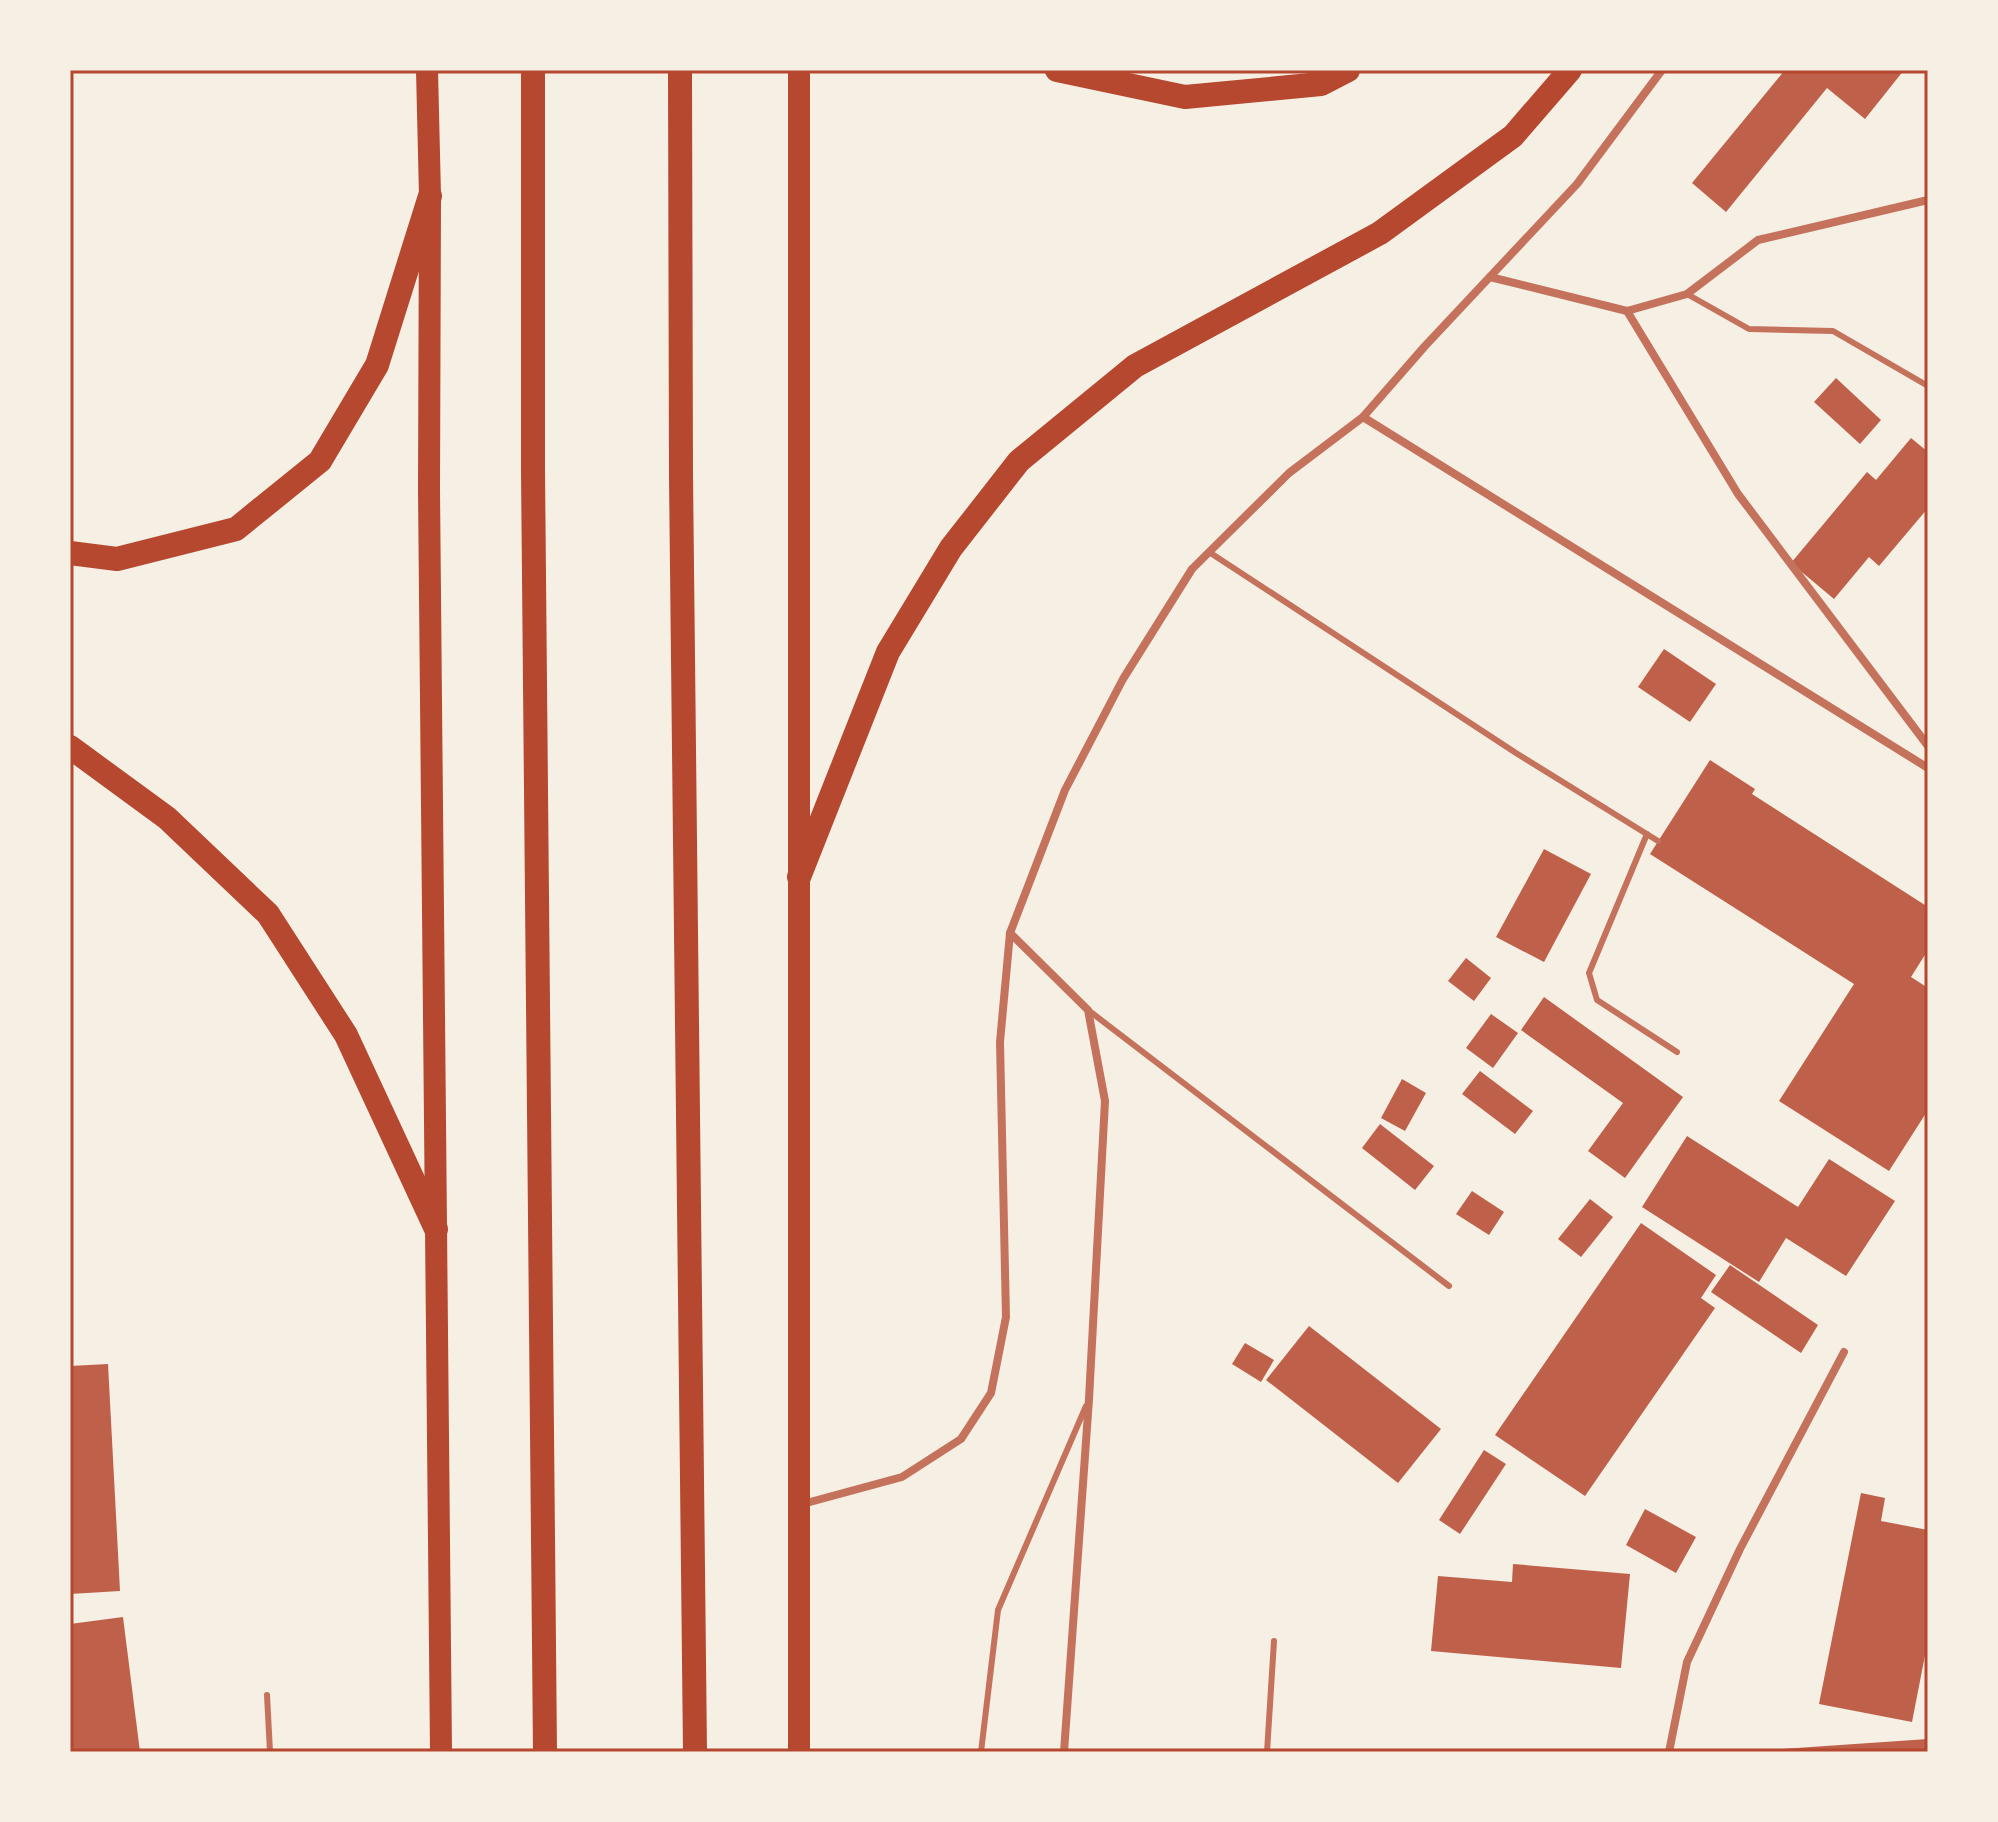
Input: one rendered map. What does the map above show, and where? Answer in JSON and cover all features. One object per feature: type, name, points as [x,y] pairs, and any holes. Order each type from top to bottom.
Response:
[{"type":"highway","points":[[427,70],[441,1752]]},
{"type":"highway","points":[[533,70],[533,470],[545,1752]]},
{"type":"highway","points":[[680,70],[681,524],[695,1752]]},
{"type":"highway","points":[[799,70],[799,1752]]},
{"type":"highway","points":[[1057,70],[1185,97],[1321,84],[1348,70]]},
{"type":"highway","points":[[799,877],[888,652],[951,548],[1019,461],[1135,366],[1380,233],[1513,136],[1570,70]]},
{"type":"highway","points":[[70,553],[117,559],[236,529],[320,461],[377,365],[430,196]]},
{"type":"highway","points":[[70,747],[167,818],[268,914],[346,1035],[436,1229]]},
{"type":"street","points":[[798,1505],[902,1477],[961,1439],[991,1393],[1006,1317],[1000,1042],[1010,933],[1065,790],[1123,679],[1192,569],[1289,473],[1363,417],[1577,184],[1662,70]]},
{"type":"street","points":[[1490,277],[1627,311],[1687,294],[1758,240],[1928,200]]},
{"type":"street","points":[[1627,311],[1738,494],[1928,746]]},
{"type":"street","points":[[1363,417],[1928,768]]},
{"type":"street","points":[[1010,933],[1088,1010],[1105,1101],[1089,1399],[1064,1752]]},
{"type":"street","points":[[1669,1752],[1687,1662],[1740,1549],[1844,1352]]},
{"type":"lane","points":[[1687,294],[1749,329],[1833,331],[1928,386]]},
{"type":"lane","points":[[1209,552],[1516,753],[1658,841]]},
{"type":"lane","points":[[1647,834],[1589,973],[1597,1000],[1677,1052]]},
{"type":"lane","points":[[1088,1010],[1449,1286]]},
{"type":"lane","points":[[981,1752],[998,1610],[1089,1399]]},
{"type":"lane","points":[[1267,1752],[1274,1641]]},
{"type":"lane","points":[[267,1695],[270,1752]]},
{"type":"building","points":[[1785,70],[1904,70],[1865,119],[1827,88],[1726,212],[1692,183]]},
{"type":"building","points":[[1836,378],[1881,420],[1860,444],[1814,402]]},
{"type":"building","points":[[1911,438],[1928,452],[1928,508],[1879,566],[1869,557],[1834,599],[1791,563],[1867,472],[1876,480]]},
{"type":"building","points":[[1664,649],[1716,684],[1690,722],[1638,687]]},
{"type":"building","points":[[1710,760],[1755,789],[1752,794],[1928,907],[1928,950],[1911,977],[1928,988],[1928,1110],[1889,1171],[1779,1101],[1854,984],[1650,854]]},
{"type":"building","points":[[1544,849],[1591,874],[1544,962],[1496,937]]},
{"type":"building","points":[[1466,958],[1491,978],[1474,1001],[1448,981]]},
{"type":"building","points":[[1544,997],[1683,1097],[1625,1178],[1588,1151],[1623,1103],[1521,1030]]},
{"type":"building","points":[[1491,1014],[1518,1033],[1493,1068],[1466,1048]]},
{"type":"building","points":[[1480,1071],[1533,1111],[1515,1134],[1462,1094]]},
{"type":"building","points":[[1402,1079],[1426,1093],[1405,1131],[1381,1118]]},
{"type":"building","points":[[1380,1124],[1434,1166],[1415,1190],[1362,1148]]},
{"type":"building","points":[[1687,1136],[1798,1207],[1829,1159],[1895,1201],[1846,1276],[1786,1238],[1759,1282],[1642,1207]]},
{"type":"building","points":[[1472,1191],[1504,1212],[1489,1235],[1456,1214]]},
{"type":"building","points":[[1590,1199],[1613,1217],[1581,1257],[1558,1239]]},
{"type":"building","points":[[1641,1223],[1716,1275],[1701,1298],[1715,1308],[1585,1496],[1495,1435]]},
{"type":"building","points":[[1730,1265],[1818,1325],[1801,1353],[1711,1292]]},
{"type":"building","points":[[1309,1326],[1441,1429],[1398,1483],[1266,1380]]},
{"type":"building","points":[[1245,1343],[1274,1360],[1261,1382],[1232,1364]]},
{"type":"building","points":[[108,1364],[120,1591],[70,1594],[70,1366]]},
{"type":"building","points":[[1484,1450],[1506,1464],[1460,1534],[1439,1520]]},
{"type":"building","points":[[1861,1493],[1885,1498],[1881,1521],[1928,1530],[1928,1640],[1912,1722],[1819,1704]]},
{"type":"building","points":[[1645,1509],[1696,1537],[1676,1573],[1626,1545]]},
{"type":"building","points":[[1513,1564],[1630,1574],[1621,1668],[1431,1651],[1438,1576],[1512,1582]]},
{"type":"building","points":[[123,1617],[140,1752],[70,1752],[70,1624]]},
{"type":"building","points":[[1928,1739],[1928,1752],[1767,1752],[1767,1750]]}]
